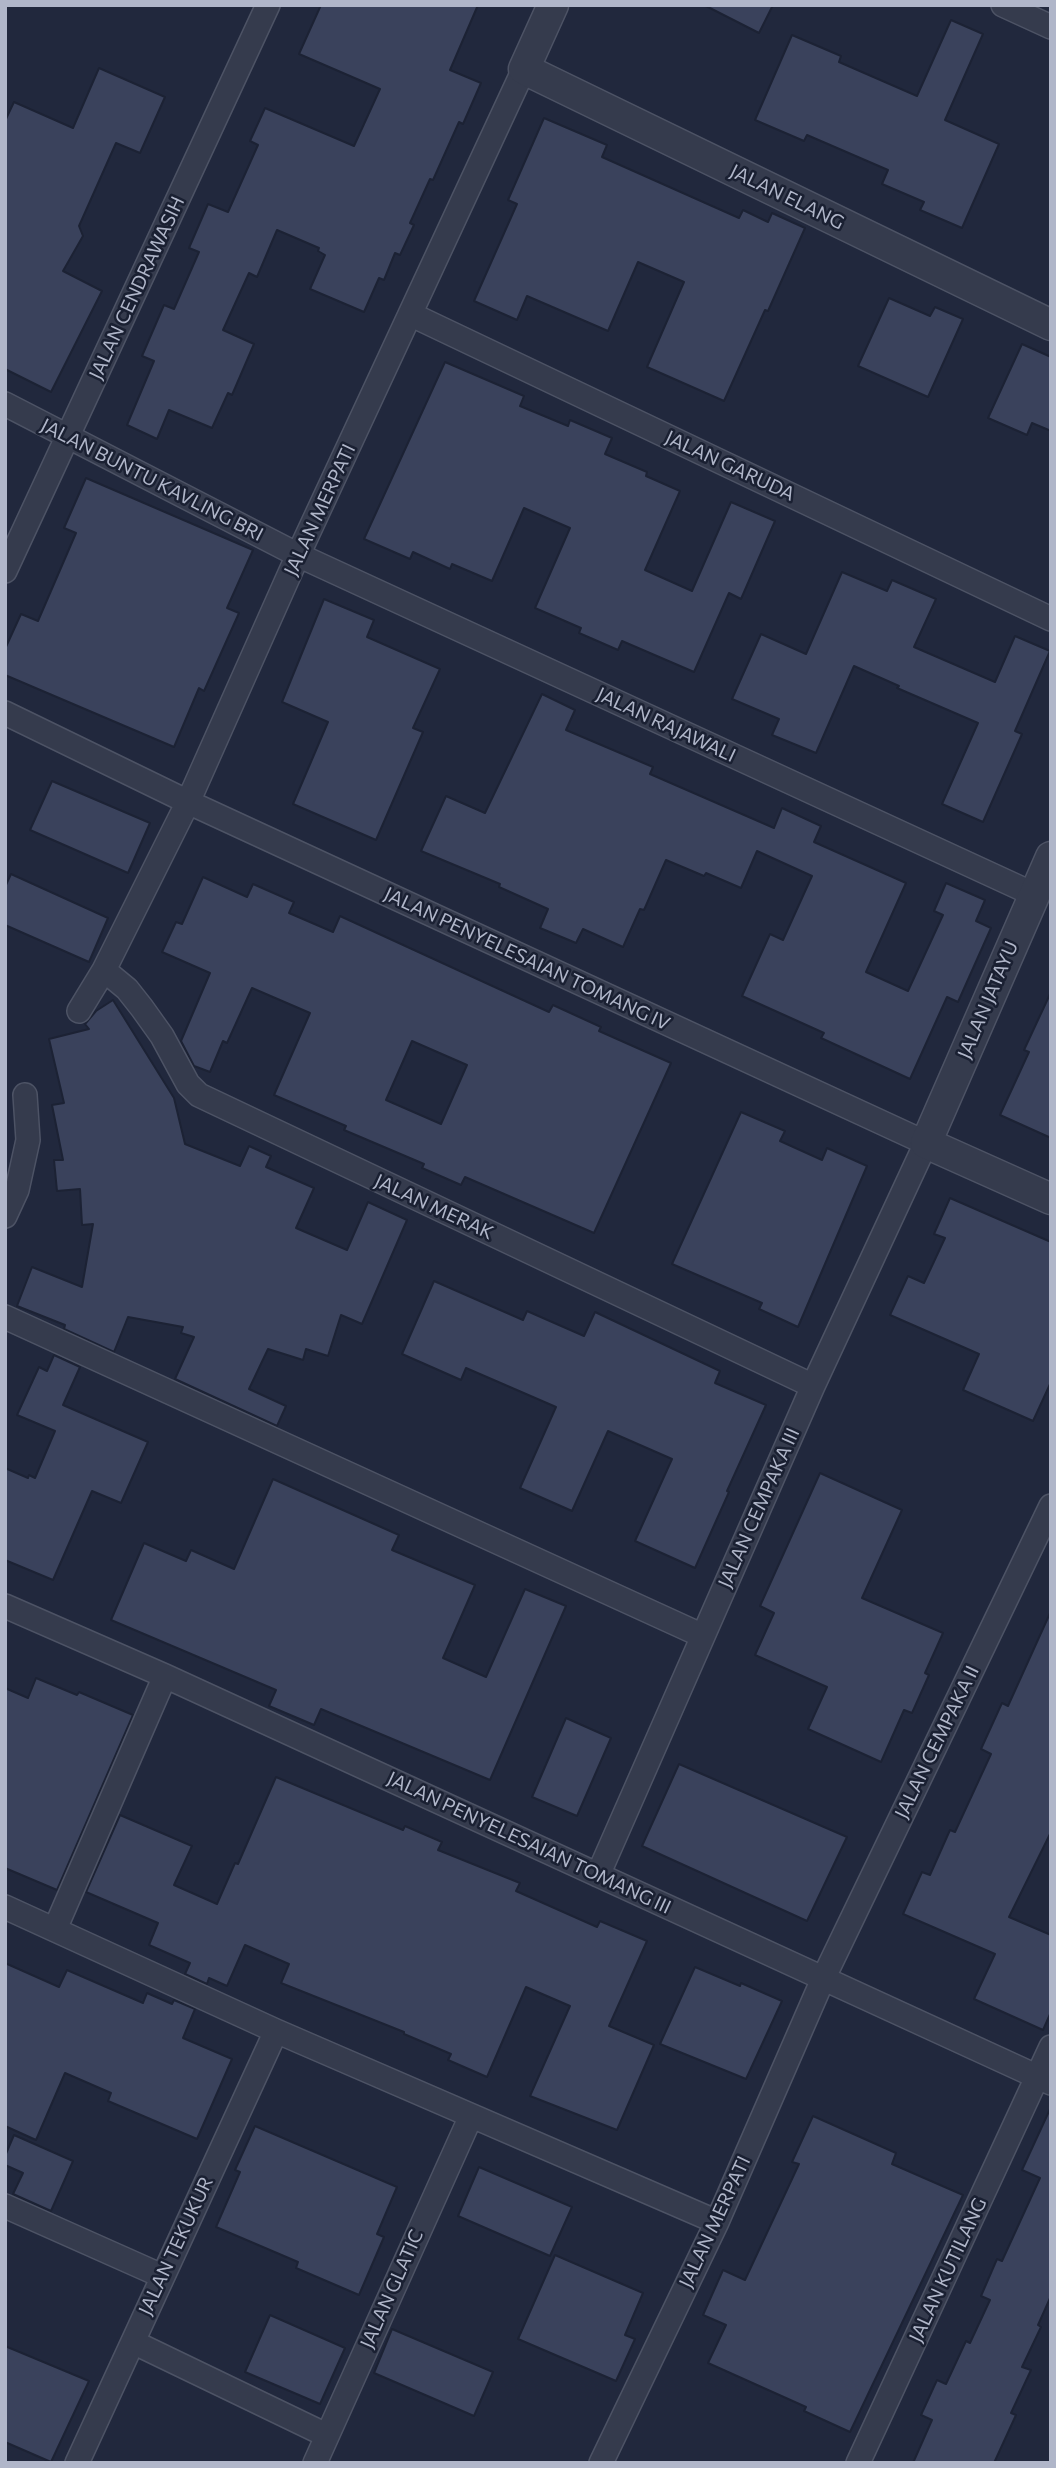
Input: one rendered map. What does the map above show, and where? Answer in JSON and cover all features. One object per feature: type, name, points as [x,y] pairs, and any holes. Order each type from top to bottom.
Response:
[{"type":"street","name":"JALAN CENDRAWASIH","points":[[5,571],[268,5]]},
{"type":"street","name":"JALAN MERPATI","points":[[79,1011],[104,970],[188,802],[298,555],[553,5]]},
{"type":"street","points":[[1003,5],[1051,27]]},
{"type":"street","name":"JALAN ELANG","points":[[524,69],[1051,325]]},
{"type":"street","name":"JALAN GARUDA","points":[[410,314],[1051,619]]},
{"type":"street","name":"JALAN BUNTU KAVLING BRI","points":[[5,404],[298,555]]},
{"type":"street","name":"JALAN RAJAWALI","points":[[298,555],[1033,894]]},
{"type":"street","name":"JALAN PENYELESAIAN TOMANG IV","points":[[5,713],[188,802],[1051,1199]]},
{"type":"street","name":"JALAN JATAYU","points":[[926,1143],[1051,857]]},
{"type":"street","name":"JALAN MERAK","points":[[104,970],[127,989],[142,1008],[162,1036],[188,1084],[199,1096],[813,1386]]},
{"type":"street","points":[[5,1216],[17,1190],[28,1140],[25,1095]]},
{"type":"street","name":"JALAN CEMPAKA III","points":[[598,1875],[813,1386],[926,1143]]},
{"type":"street","points":[[5,1317],[703,1636]]},
{"type":"street","name":"JALAN CEMPAKA II","points":[[823,1979],[1051,1506]]},
{"type":"street","name":"JALAN PENYELESAIAN TOMANG III","points":[[5,1606],[165,1676],[1044,2080]]},
{"type":"street","points":[[55,1929],[165,1676]]},
{"type":"street","points":[[5,1908],[276,2031],[717,2222]]},
{"type":"street","name":"JALAN MERPATI","points":[[601,2463],[717,2222],[823,1979]]},
{"type":"street","name":"JALAN TEKUKUR","points":[[77,2463],[276,2031]]},
{"type":"street","name":"JALAN KUTILANG","points":[[858,2463],[1044,2080],[1051,2048]]},
{"type":"street","name":"JALAN GLATIC","points":[[315,2463],[471,2116]]},
{"type":"street","points":[[5,2206],[162,2276]]},
{"type":"street","points":[[133,2342],[326,2435]]},
{"type":"building","points":[[321,5],[478,5],[450,70],[481,83],[463,124],[459,122],[433,180],[430,179],[410,223],[414,225],[400,255],[395,253],[384,280],[379,278],[364,312],[310,289],[325,255],[318,251],[319,248],[277,230],[257,277],[249,273],[223,330],[254,344],[232,395],[228,393],[212,428],[169,410],[157,439],[127,425],[154,361],[142,356],[164,305],[174,309],[199,252],[189,248],[208,204],[228,212],[258,145],[250,141],[265,108],[354,146],[380,89],[299,54]]},
{"type":"building","points":[[704,5],[773,5],[759,33]]},
{"type":"building","points":[[951,20],[983,34],[945,120],[999,144],[962,228],[920,210],[924,202],[882,184],[888,170],[807,135],[804,141],[755,120],[792,35],[841,56],[839,62],[917,96]]},
{"type":"building","points":[[99,68],[165,97],[140,153],[116,143],[79,226],[83,236],[63,271],[102,291],[51,392],[5,369],[5,121],[14,102],[73,128]]},
{"type":"building","points":[[544,118],[607,145],[602,157],[739,218],[743,210],[768,222],[772,213],[805,228],[724,401],[647,367],[684,282],[638,262],[608,331],[527,296],[517,320],[474,301],[517,204],[508,200]]},
{"type":"building","points":[[889,298],[930,316],[935,307],[963,319],[928,397],[858,366]]},
{"type":"building","points":[[1022,344],[1051,357],[1051,431],[1032,423],[1027,435],[988,418]]},
{"type":"building","points":[[445,362],[524,396],[520,406],[568,426],[570,420],[612,438],[605,454],[647,472],[646,476],[680,491],[645,570],[692,591],[731,502],[775,521],[741,599],[729,593],[694,672],[622,641],[618,650],[579,633],[581,628],[535,608],[570,528],[524,508],[492,581],[452,564],[450,569],[413,552],[410,559],[364,539]]},
{"type":"building","points":[[86,478],[253,550],[227,608],[239,613],[204,691],[199,688],[174,747],[5,675],[5,649],[21,614],[38,621],[76,533],[64,528]]},
{"type":"building","points":[[842,572],[887,591],[892,580],[936,599],[914,647],[995,682],[1015,636],[1050,651],[1015,731],[1022,734],[983,822],[942,804],[978,723],[854,666],[816,753],[772,735],[779,719],[732,699],[761,634],[806,654]]},
{"type":"building","points":[[324,599],[374,620],[367,637],[440,669],[413,728],[423,732],[376,840],[293,804],[328,722],[282,702]]},
{"type":"building","points":[[542,694],[575,710],[566,730],[653,767],[650,774],[774,828],[782,808],[821,826],[814,842],[906,883],[866,972],[908,991],[943,915],[934,911],[946,883],[985,900],[976,921],[991,928],[958,1002],[947,997],[910,1079],[821,1038],[824,1033],[742,996],[770,934],[783,940],[812,876],[757,851],[741,888],[666,860],[644,910],[640,909],[623,947],[583,929],[576,943],[540,928],[548,909],[499,887],[500,884],[421,851],[446,796],[485,813]]},
{"type":"building","points":[[52,781],[150,823],[128,873],[30,830]]},
{"type":"building","points":[[11,874],[108,918],[89,962],[5,925],[5,887]]},
{"type":"building","points":[[203,877],[247,897],[253,884],[294,902],[289,913],[333,932],[340,916],[549,1012],[553,1005],[601,1027],[599,1031],[671,1063],[594,1233],[465,1177],[461,1185],[422,1168],[424,1164],[344,1130],[346,1126],[274,1095],[310,1013],[252,988],[227,1043],[223,1041],[210,1072],[194,1066],[181,1041],[210,973],[162,952],[176,922],[182,924]],"holes":[[[412,1041],[467,1065],[441,1124],[386,1100]]]},
{"type":"building","points":[[1051,992],[1051,1138],[1000,1115],[1029,1052],[1024,1050]]},
{"type":"building","points":[[113,1000],[174,1098],[185,1144],[240,1166],[249,1146],[271,1156],[266,1167],[314,1188],[296,1228],[347,1250],[368,1202],[407,1220],[362,1324],[341,1315],[328,1356],[306,1349],[303,1360],[268,1349],[249,1389],[286,1406],[277,1426],[175,1379],[194,1337],[181,1333],[183,1327],[128,1317],[114,1352],[64,1329],[65,1325],[17,1306],[32,1267],[82,1287],[93,1224],[82,1225],[80,1189],[57,1191],[54,1160],[63,1160],[52,1105],[64,1103],[49,1039],[89,1029],[85,1024],[96,1011]]},
{"type":"building","points":[[741,1112],[785,1131],[780,1141],[822,1160],[827,1148],[867,1166],[798,1327],[759,1309],[762,1303],[672,1264]]},
{"type":"building","points":[[950,1198],[1051,1242],[1051,1382],[1033,1421],[963,1390],[979,1354],[890,1315],[908,1276],[924,1283],[945,1238],[934,1234]]},
{"type":"building","points":[[434,1281],[523,1320],[527,1311],[584,1336],[595,1312],[720,1371],[715,1383],[766,1405],[695,1568],[635,1541],[672,1459],[608,1431],[572,1511],[520,1488],[556,1407],[466,1368],[461,1380],[402,1354]]},
{"type":"building","points":[[54,1355],[80,1367],[63,1405],[148,1442],[121,1503],[92,1491],[53,1580],[5,1560],[5,1468],[28,1478],[29,1475],[35,1478],[55,1431],[17,1415],[39,1367],[47,1371]]},
{"type":"building","points":[[820,1473],[902,1510],[862,1598],[943,1633],[925,1673],[929,1675],[912,1713],[904,1710],[881,1762],[808,1729],[827,1687],[755,1655],[774,1613],[760,1606]]},
{"type":"building","points":[[273,1479],[399,1535],[392,1550],[475,1585],[443,1658],[486,1677],[525,1589],[566,1606],[490,1780],[321,1709],[314,1725],[269,1706],[276,1690],[111,1620],[144,1543],[186,1561],[191,1550],[234,1569]]},
{"type":"building","points":[[1051,1611],[1051,1832],[1009,1917],[1051,1935],[1051,2012],[1043,2030],[974,1999],[995,1954],[903,1914],[922,1872],[930,1875],[950,1830],[955,1832],[991,1754],[981,1749],[1002,1703],[1008,1706]]},
{"type":"building","points":[[36,1678],[77,1695],[79,1692],[133,1715],[57,1890],[5,1868],[5,1688],[28,1698]]},
{"type":"building","points":[[566,1718],[611,1738],[577,1816],[532,1797]]},
{"type":"building","points":[[679,1764],[847,1837],[807,1921],[642,1846]]},
{"type":"building","points":[[276,1777],[403,1830],[405,1826],[442,1842],[438,1850],[520,1883],[516,1891],[597,1927],[600,1921],[647,1941],[609,2026],[654,2045],[617,2130],[530,2096],[570,2006],[526,1987],[487,2077],[448,2060],[451,2054],[404,2032],[281,1983],[289,1964],[245,1945],[227,1986],[209,1978],[207,1984],[185,1974],[190,1963],[149,1945],[158,1923],[86,1892],[120,1815],[192,1846],[174,1885],[217,1904],[235,1863],[238,1864]]},
{"type":"building","points":[[5,1963],[59,1987],[67,1970],[143,2003],[147,1993],[172,2004],[174,2000],[195,2009],[183,2038],[232,2059],[197,2139],[108,2101],[111,2093],[65,2073],[36,2140],[5,2126]]},
{"type":"building","points":[[695,1967],[782,2001],[746,2079],[660,2044]]},
{"type":"building","points":[[1051,2107],[1051,2296],[1038,2325],[1041,2327],[1022,2367],[1031,2370],[1011,2413],[1016,2415],[994,2463],[913,2463],[932,2420],[921,2415],[937,2380],[946,2384],[966,2341],[970,2343],[990,2300],[981,2296],[997,2259],[1002,2261],[1040,2178],[1022,2170]]},
{"type":"building","points":[[813,2116],[896,2153],[892,2164],[963,2195],[850,2432],[804,2411],[806,2407],[708,2363],[726,2325],[703,2315],[723,2270],[745,2280],[799,2164],[792,2162]]},
{"type":"building","points":[[255,2126],[397,2187],[377,2234],[384,2237],[359,2295],[296,2268],[298,2262],[216,2227],[240,2172],[235,2170]]},
{"type":"building","points":[[14,2135],[73,2161],[51,2211],[13,2194],[23,2173],[5,2165],[5,2156]]},
{"type":"building","points":[[479,2167],[572,2207],[550,2256],[458,2216]]},
{"type":"building","points":[[555,2255],[643,2293],[625,2335],[635,2339],[616,2381],[518,2339]]},
{"type":"building","points":[[270,2315],[345,2348],[320,2404],[245,2372]]},
{"type":"building","points":[[392,2329],[493,2372],[474,2416],[374,2373]]},
{"type":"building","points":[[5,2346],[89,2381],[51,2462],[5,2442]]}]
